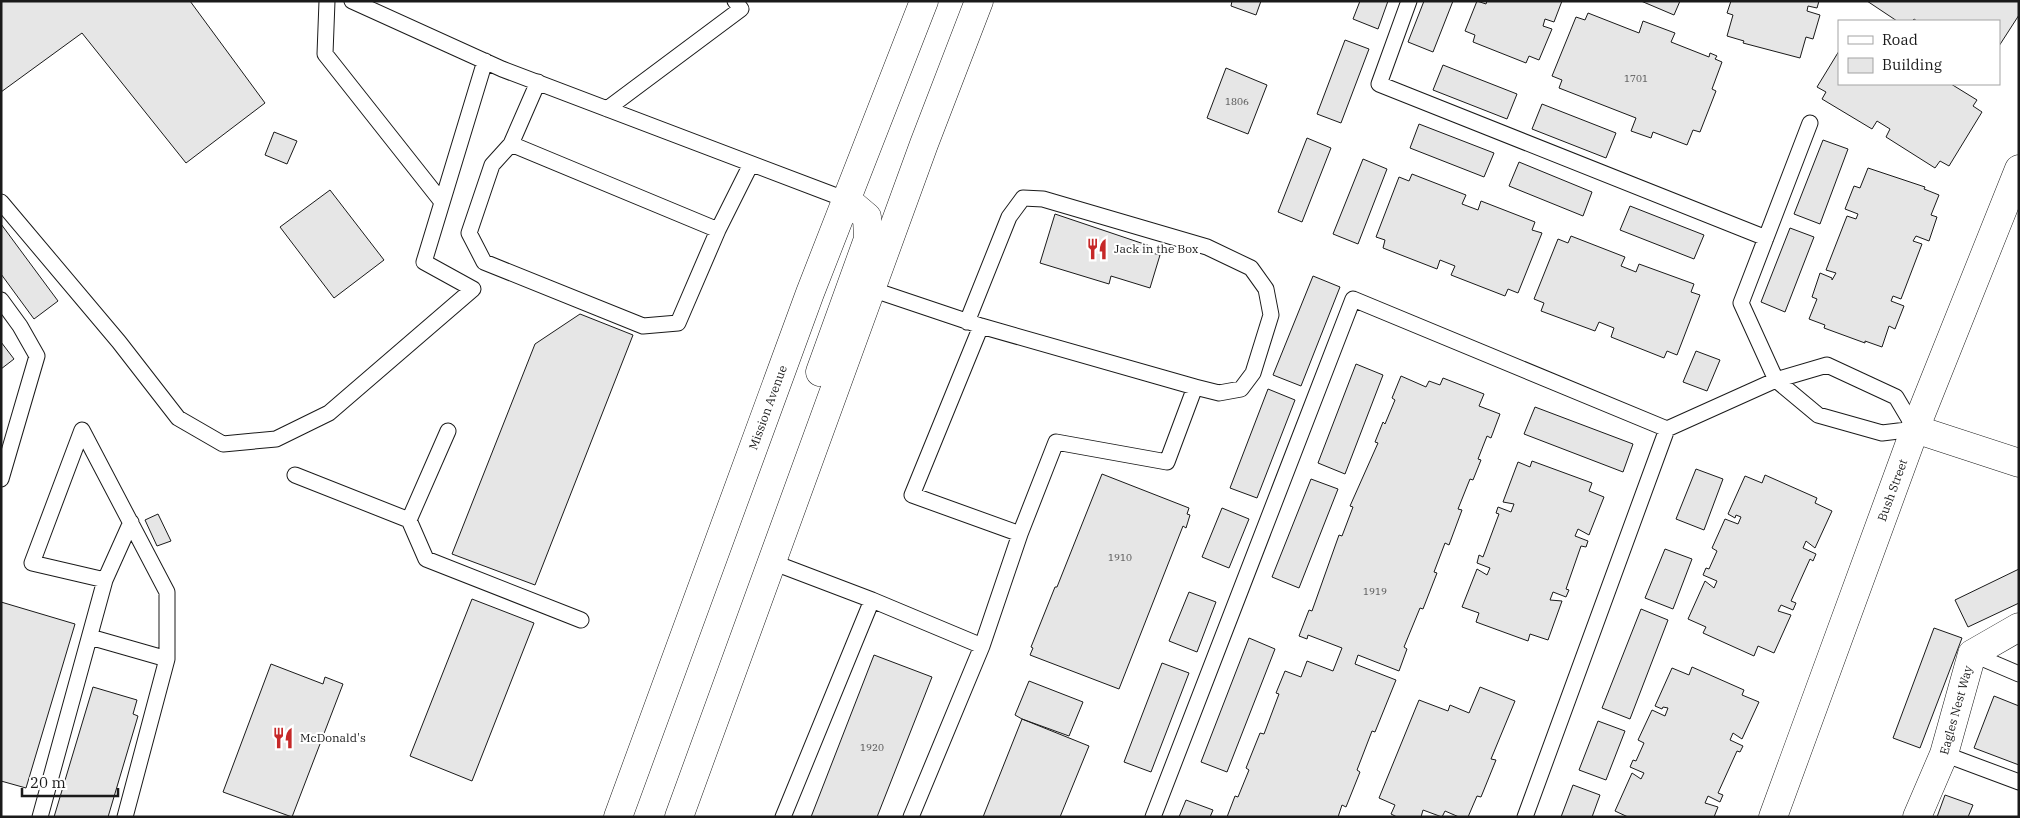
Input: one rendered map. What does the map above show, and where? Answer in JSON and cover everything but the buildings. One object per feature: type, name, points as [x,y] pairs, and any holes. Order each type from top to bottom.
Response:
[{"type":"main road","name":"Mission Avenue","points":[[618,817],[810,293],[924,1]]},
{"type":"main road","points":[[679,817],[871,289],[979,1]]},
{"type":"main road","name":"Bush Street","points":[[1773,817],[1914,429],[2019,168]]},
{"type":"main road","points":[[800,483],[792,458],[801,426],[868,239],[867,217],[847,200]]},
{"type":"main road","points":[[1914,429],[2019,463]]},
{"type":"main road","name":"Eagles Nest Way","points":[[1917,817],[1944,754],[1972,654],[2019,627]]},
{"type":"lane","points":[[327,1],[325,54],[442,202]]},
{"type":"lane","points":[[352,1],[484,61],[847,200]]},
{"type":"lane","points":[[607,109],[740,9],[735,1]]},
{"type":"lane","points":[[1409,1],[1379,84],[1766,238]]},
{"type":"lane","points":[[1,202],[119,342],[178,418],[223,444],[276,439],[329,412],[473,289],[424,262],[484,61]]},
{"type":"lane","points":[[538,82],[512,144],[492,164],[469,233],[484,262],[643,326],[678,323],[718,230],[750,164]]},
{"type":"lane","points":[[1525,817],[1667,429],[1776,380],[1827,365],[1896,397],[1914,429],[1882,433],[1818,415],[1776,380],[1741,303],[1810,122]]},
{"type":"lane","points":[[512,144],[718,230]]},
{"type":"lane","points":[[871,289],[974,324],[1195,388],[1219,393],[1241,389],[1253,373],[1271,315],[1266,289],[1251,268],[1207,247],[1062,204],[1043,199],[1023,198],[1009,217],[974,324],[912,495],[1020,534]]},
{"type":"lane","points":[[1153,817],[1353,299],[1667,429]]},
{"type":"lane","points":[[1,300],[20,326],[37,356],[1,479]]},
{"type":"lane","points":[[911,817],[982,646],[1020,534],[1056,442],[1167,462],[1195,388]]},
{"type":"lane","points":[[105,580],[32,563],[82,430],[168,592],[167,660],[125,817]]},
{"type":"lane","points":[[409,520],[448,431]]},
{"type":"lane","points":[[295,475],[409,520],[426,559],[581,620]]},
{"type":"lane","points":[[40,817],[105,580],[131,522]]},
{"type":"lane","points":[[772,562],[872,600],[982,646]]},
{"type":"lane","points":[[783,817],[872,600]]},
{"type":"lane","points":[[90,637],[167,660]]},
{"type":"lane","points":[[1972,654],[2019,674]]},
{"type":"lane","points":[[1944,754],[2019,782]]},
{"type":"place","name":"Jack in the Box","points":[[1097,249]]},
{"type":"place","name":"McDonald's","points":[[283,738]]}]
